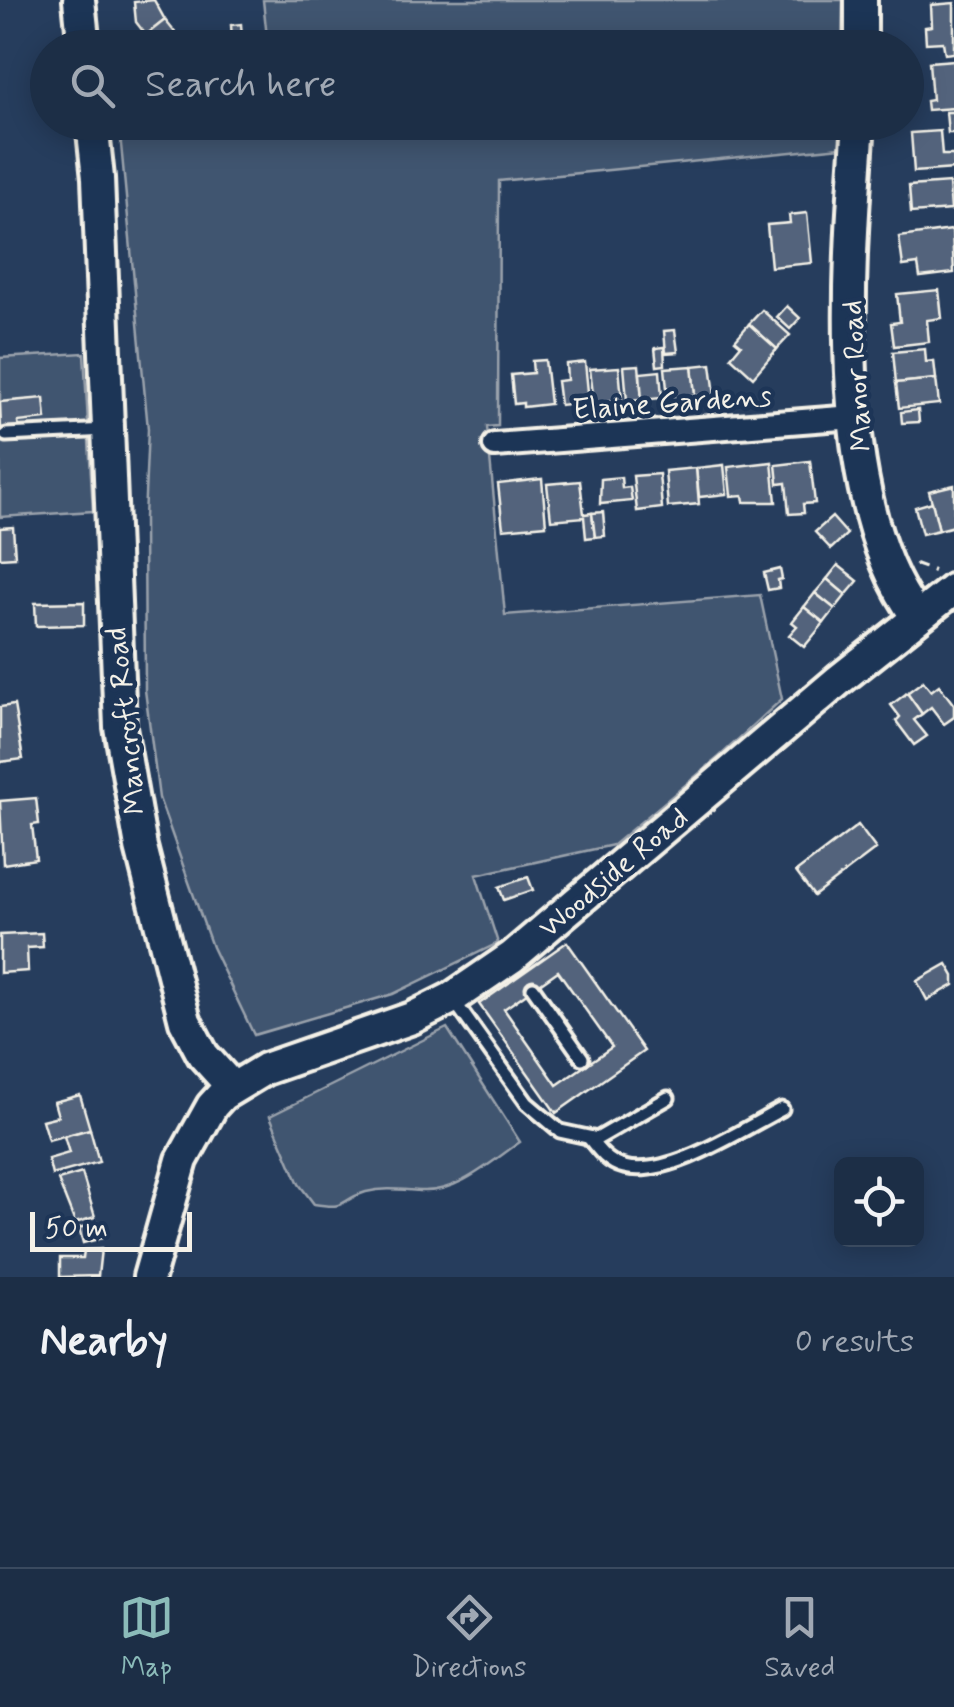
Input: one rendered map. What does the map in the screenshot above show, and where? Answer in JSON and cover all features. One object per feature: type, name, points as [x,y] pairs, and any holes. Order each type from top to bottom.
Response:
[{"type":"street","points":[[79,0],[82,30]]},
{"type":"street","points":[[860,0],[860,30]]},
{"type":"street","name":"Mancroft Road","points":[[94,140],[120,727],[132,805],[184,1021],[203,1055],[232,1087]]},
{"type":"street","name":"Manor Road","points":[[858,140],[850,326],[854,417],[885,559],[900,594],[917,617]]},
{"type":"street","name":"Elaine Gardens","points":[[495,445],[854,417]]},
{"type":"street","name":"Woodside Road","points":[[232,1087],[265,1069],[412,1018],[518,965],[839,680],[954,589]]},
{"type":"street","points":[[148,1277],[182,1160],[212,1106],[232,1087]]},
{"type":"lane","points":[[6,434],[108,430]]},
{"type":"lane","points":[[534,988],[582,1058]]},
{"type":"lane","points":[[452,998],[527,1103],[560,1131],[598,1140],[668,1098]]},
{"type":"lane","points":[[588,1138],[603,1156],[620,1166],[654,1168],[669,1165],[782,1109]]},
{"type":"shaded area","points":[[263,0],[843,0],[842,30],[266,30]]},
{"type":"shaded area","points":[[121,140],[841,140],[841,147],[499,181],[498,426],[487,427],[505,615],[760,595],[782,699],[613,845],[476,875],[498,943],[393,994],[254,1035],[212,947],[159,798],[145,690],[148,429]]},
{"type":"shaded area","points":[[84,353],[93,511],[0,517],[0,358]]},
{"type":"shaded area","points":[[447,1028],[520,1142],[448,1187],[373,1190],[339,1205],[314,1204],[299,1184],[270,1116]]},
{"type":"building","points":[[154,0],[165,20],[152,30],[142,30],[136,22],[134,2]]},
{"type":"building","points":[[954,3],[954,53],[945,54],[943,42],[926,43],[925,27],[932,26],[931,5]]},
{"type":"building","points":[[165,20],[173,30],[152,30]]},
{"type":"building","points":[[954,60],[954,108],[927,110],[926,101],[932,100],[929,62]]},
{"type":"building","points":[[946,112],[954,112],[954,133],[948,133]]},
{"type":"building","points":[[940,131],[942,155],[954,155],[954,169],[914,172],[912,140],[924,140],[924,132]]},
{"type":"building","points":[[949,183],[951,210],[911,213],[909,186]]},
{"type":"building","points":[[807,213],[812,263],[771,267],[767,225],[790,223],[789,215]]},
{"type":"building","points":[[952,230],[954,273],[920,277],[918,264],[903,266],[899,237]]},
{"type":"building","points":[[939,290],[942,318],[927,320],[929,342],[894,346],[891,323],[900,322],[897,294]]},
{"type":"building","points":[[787,306],[800,318],[790,329],[777,317]]},
{"type":"building","points":[[762,310],[790,335],[777,349],[749,324]]},
{"type":"building","points":[[749,324],[777,349],[753,377],[731,357],[741,345],[735,340]]},
{"type":"building","points":[[675,330],[678,352],[666,353],[664,331]]},
{"type":"building","points":[[664,347],[665,365],[657,366],[655,348]]},
{"type":"building","points":[[925,349],[926,362],[934,361],[936,379],[896,383],[893,352]]},
{"type":"building","points":[[545,360],[550,404],[514,404],[511,375],[533,373],[532,361]]},
{"type":"building","points":[[585,362],[589,402],[560,405],[557,381],[567,380],[566,364]]},
{"type":"building","points":[[711,364],[715,395],[695,396],[692,366]]},
{"type":"building","points":[[639,365],[642,400],[627,401],[624,366]]},
{"type":"building","points":[[692,366],[695,396],[668,399],[665,368]]},
{"type":"building","points":[[619,367],[622,400],[594,403],[590,369]]},
{"type":"building","points":[[660,371],[662,398],[642,400],[640,373]]},
{"type":"building","points":[[936,379],[939,404],[899,408],[896,383]]},
{"type":"building","points":[[44,398],[46,419],[18,422],[19,428],[1,429],[0,402]]},
{"type":"building","points":[[918,410],[919,422],[902,423],[901,412]]},
{"type":"building","points":[[810,461],[815,503],[803,504],[804,513],[789,514],[786,483],[778,484],[776,465]]},
{"type":"building","points":[[772,462],[776,502],[744,502],[743,495],[731,496],[728,467]]},
{"type":"building","points":[[724,465],[727,494],[699,497],[696,468]]},
{"type":"building","points":[[696,468],[699,504],[668,507],[665,471]]},
{"type":"building","points":[[659,474],[662,508],[637,511],[633,476]]},
{"type":"building","points":[[621,477],[622,488],[630,487],[632,501],[600,504],[601,479]]},
{"type":"building","points":[[542,479],[546,525],[503,529],[498,484]]},
{"type":"building","points":[[580,481],[584,514],[592,513],[595,537],[586,538],[584,517],[551,520],[547,484]]},
{"type":"building","points":[[954,485],[954,526],[939,530],[929,491]]},
{"type":"building","points":[[932,502],[939,530],[922,534],[915,507]]},
{"type":"building","points":[[603,512],[605,536],[595,537],[592,513]]},
{"type":"building","points":[[832,517],[847,534],[831,549],[815,532]]},
{"type":"building","points":[[13,527],[15,557],[0,558],[0,528]]},
{"type":"building","points":[[838,565],[858,581],[846,595],[827,579]]},
{"type":"building","points":[[780,569],[779,588],[768,590],[764,573]]},
{"type":"building","points":[[827,579],[846,595],[835,609],[815,593]]},
{"type":"building","points":[[815,593],[835,609],[824,623],[804,607]]},
{"type":"building","points":[[84,602],[84,625],[36,626],[35,603]]},
{"type":"building","points":[[804,607],[824,623],[804,647],[789,635],[797,626],[792,622]]},
{"type":"building","points":[[923,681],[931,691],[939,685],[954,705],[954,717],[944,724],[931,707],[922,714],[907,693]]},
{"type":"building","points":[[907,693],[922,714],[914,720],[927,736],[914,745],[896,721],[900,717],[891,705]]},
{"type":"building","points":[[14,705],[23,759],[0,762],[0,707]]},
{"type":"building","points":[[36,798],[39,824],[32,825],[36,859],[3,864],[0,801]]},
{"type":"building","points":[[858,825],[876,849],[814,896],[796,872]]},
{"type":"building","points":[[528,877],[533,890],[504,900],[499,887]]},
{"type":"building","points":[[42,933],[43,947],[27,948],[28,971],[0,973],[0,935]]},
{"type":"building","points":[[567,942],[644,1051],[556,1113],[479,1004]],"holes":[[[558,971],[612,1047],[557,1085],[504,1009]]]},
{"type":"building","points":[[947,964],[954,985],[927,1000],[917,981]]},
{"type":"building","points":[[80,1095],[90,1129],[48,1140],[42,1120],[58,1116],[54,1102]]},
{"type":"building","points":[[90,1129],[99,1162],[52,1175],[48,1159],[69,1153],[64,1136]]},
{"type":"building","points":[[82,1173],[95,1217],[75,1223],[58,1180]]},
{"type":"building","points":[[98,1222],[102,1238],[83,1243],[79,1228]]},
{"type":"building","points":[[101,1249],[98,1276],[60,1277],[60,1258],[83,1258],[84,1250]]}]
